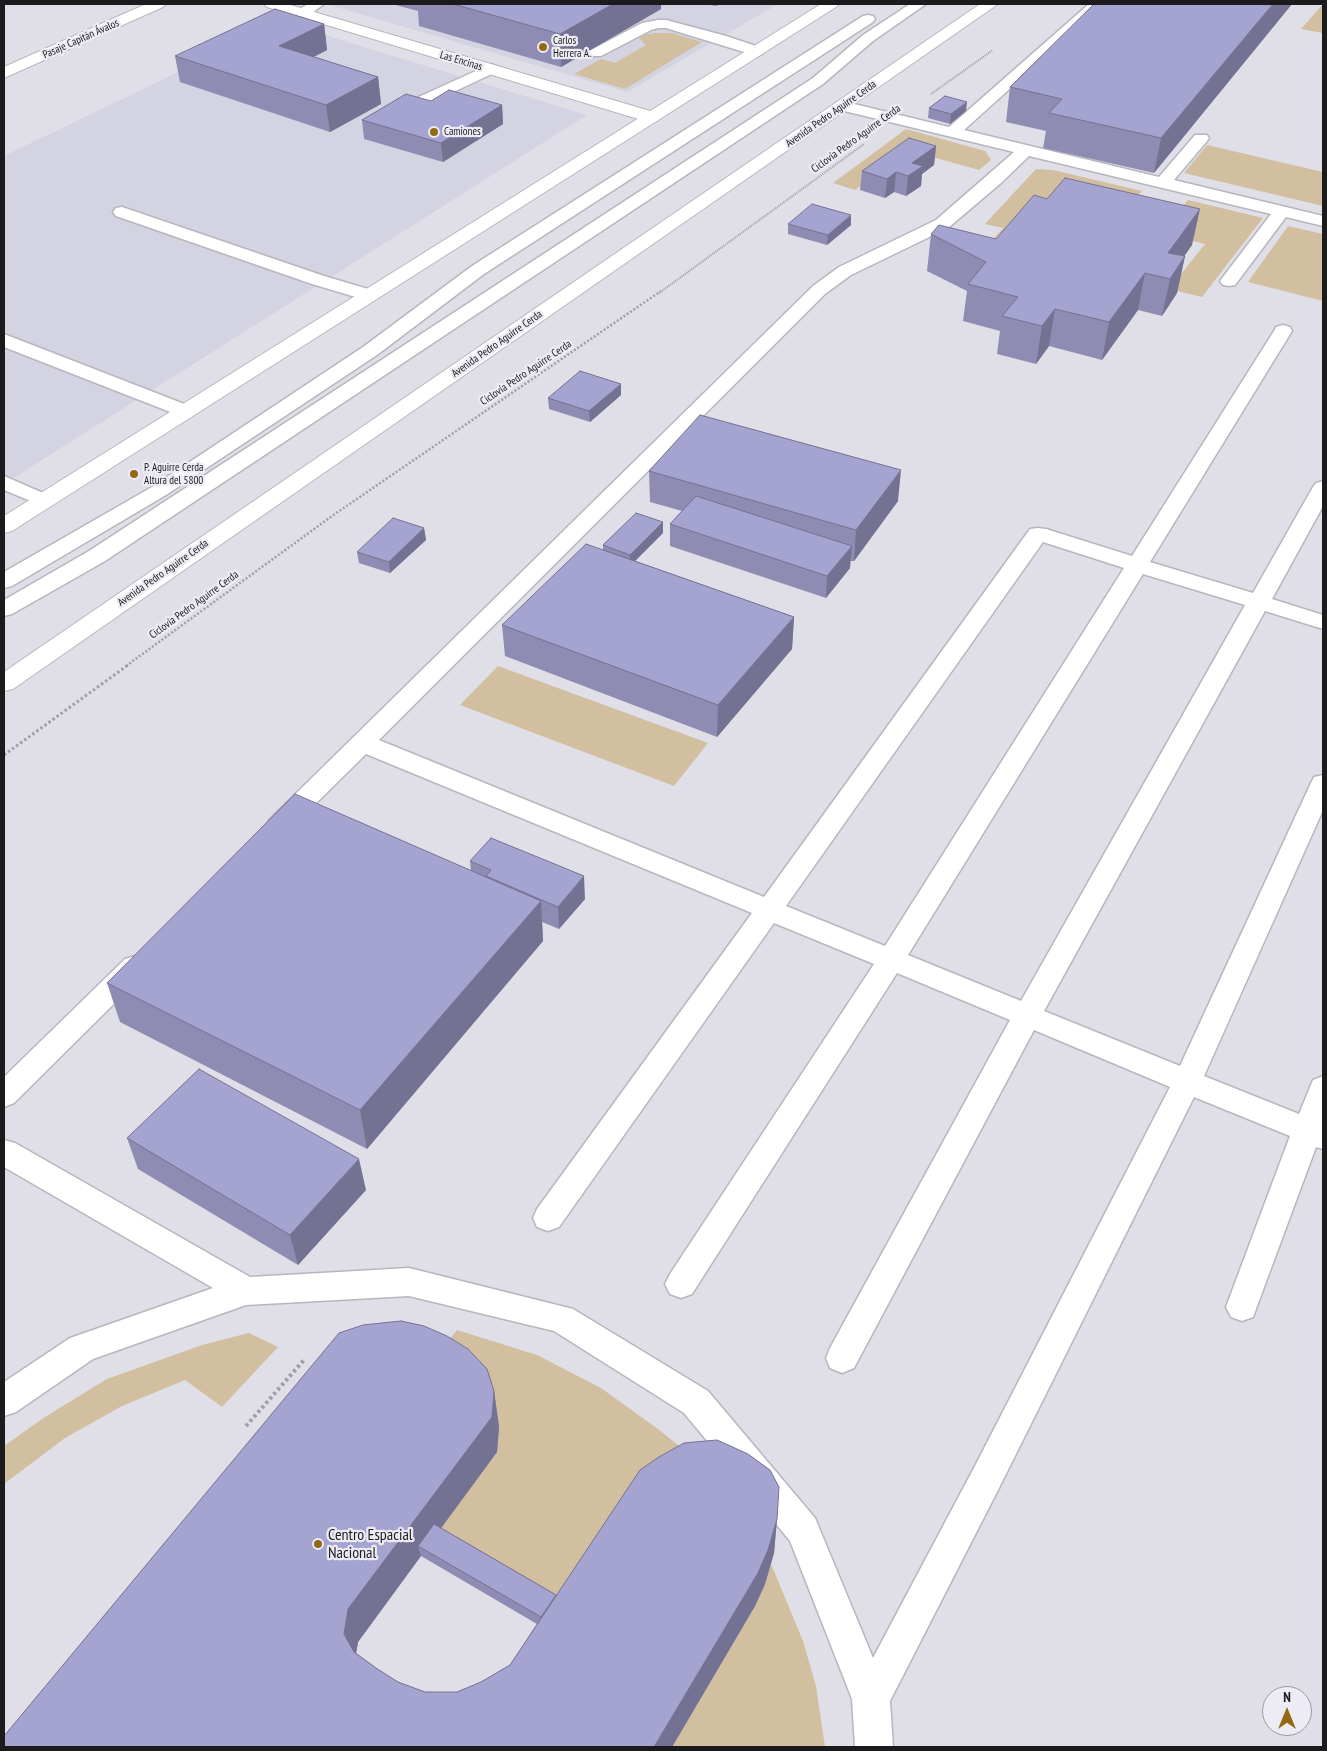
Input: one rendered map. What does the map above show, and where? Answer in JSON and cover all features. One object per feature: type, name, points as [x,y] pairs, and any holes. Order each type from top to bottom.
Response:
[{"type":"main road","name":"Pasaje Capitán Ávalos","points":[[4,73],[158,4]]},
{"type":"main road","name":"Las Encinas","points":[[272,4],[650,117]]},
{"type":"main road","points":[[4,526],[831,4]]},
{"type":"main road","name":"Avenida Pedro Aguirre Cerda","points":[[4,683],[990,4]]},
{"type":"lane","points":[[303,13],[317,4]]},
{"type":"lane","points":[[4,581],[158,491],[370,350],[478,270],[892,4]]},
{"type":"lane","points":[[4,609],[97,556],[818,81],[868,38],[919,4]]},
{"type":"lane","points":[[952,132],[1097,4]]},
{"type":"lane","points":[[596,53],[647,26],[658,24],[666,24],[757,50]]},
{"type":"lane","points":[[378,121],[491,69]]},
{"type":"lane","points":[[842,106],[1323,221]]},
{"type":"lane","points":[[1163,183],[1202,138]]},
{"type":"lane","points":[[265,839],[819,290],[845,271],[942,224],[995,180],[1025,150]]},
{"type":"lane","points":[[1229,281],[1282,211]]},
{"type":"lane","points":[[122,212],[318,280],[369,295]]},
{"type":"lane","points":[[682,1284],[890,960],[1282,331]]},
{"type":"lane","points":[[4,340],[185,411]]},
{"type":"lane","points":[[4,482],[43,500]]},
{"type":"lane","points":[[842,1358],[1027,1016],[1323,487]]},
{"type":"lane","points":[[548,1218],[1038,534],[1323,622]]},
{"type":"lane","points":[[363,743],[1315,1134]]},
{"type":"lane","points":[[871,1699],[988,1477],[1187,1082],[1323,783]]},
{"type":"lane","points":[[4,1095],[153,948]]},
{"type":"lane","points":[[1242,1307],[1315,1134],[1323,1088]]},
{"type":"lane","points":[[4,1152],[246,1291]]},
{"type":"lane","points":[[4,1401],[82,1348],[246,1291],[409,1282],[562,1320],[696,1402],[803,1530],[871,1699],[874,1747]]},
{"type":"path","name":"Ciclovía Pedro Aguirre Cerda","points":[[4,755],[332,516],[648,300],[995,48]]},
{"type":"path","points":[[246,1426],[304,1360]]},
{"type":"shaded area","points":[[326,4],[778,4],[627,92]]},
{"type":"shaded area","points":[[1323,4],[1323,33],[1301,29]]},
{"type":"shaded area","points":[[282,22],[587,115],[4,484],[4,156]]},
{"type":"shaded area","points":[[672,33],[702,42],[625,89],[574,74],[601,59],[615,63],[646,45],[637,36]]},
{"type":"shaded area","points":[[906,129],[985,151],[991,160],[979,170],[929,156],[904,152],[855,190],[833,183]]},
{"type":"shaded area","points":[[1207,145],[1323,172],[1323,206],[1184,173]]},
{"type":"shaded area","points":[[1036,169],[1053,170],[1142,191],[1117,221],[987,246],[1003,228],[985,224]]},
{"type":"shaded area","points":[[1188,200],[1263,218],[1202,297],[1169,289],[1205,244],[1160,233]]},
{"type":"shaded area","points":[[1288,226],[1323,234],[1323,301],[1248,282]]},
{"type":"shaded area","points":[[498,666],[708,743],[674,786],[460,705]]},
{"type":"shaded area","points":[[457,1330],[537,1355],[601,1388],[658,1429],[715,1475],[569,1611],[436,1534],[496,1452],[499,1427],[492,1405],[431,1363]]},
{"type":"shaded area","points":[[249,1333],[278,1347],[222,1407],[185,1380],[122,1406],[65,1438],[4,1484],[4,1446],[45,1417],[107,1379],[202,1345]]},
{"type":"shaded area","points":[[771,1564],[803,1641],[816,1686],[825,1747],[671,1747],[755,1606]]},
{"type":"building","points":[[453,4],[613,4],[560,34]]},
{"type":"building","points":[[1094,4],[1273,4],[1161,138],[1049,113],[1062,99],[1010,87]]},
{"type":"building","points":[[275,9],[324,24],[279,46],[378,77],[326,105],[175,56]]},
{"type":"building","points":[[449,90],[502,105],[441,143],[362,120],[406,94],[431,101]]},
{"type":"building","points":[[945,96],[967,102],[951,114],[929,108]]},
{"type":"building","points":[[909,138],[936,146],[912,163],[923,166],[908,176],[896,172],[887,179],[862,171]]},
{"type":"building","points":[[1065,178],[1200,209],[1168,253],[1185,256],[1170,279],[1145,273],[1109,322],[1055,309],[1042,326],[1002,316],[1018,297],[968,284],[986,262],[931,234],[939,225],[996,239],[1034,195],[1047,199]]},
{"type":"building","points":[[812,204],[851,215],[828,235],[788,224]]},
{"type":"building","points":[[580,371],[621,384],[589,411],[548,398]]},
{"type":"building","points":[[700,415],[901,470],[856,530],[649,471]]},
{"type":"building","points":[[696,496],[852,546],[827,576],[670,524]]},
{"type":"building","points":[[636,513],[663,522],[630,555],[603,545]]},
{"type":"building","points":[[393,518],[424,528],[389,562],[357,552]]},
{"type":"building","points":[[586,544],[794,617],[718,705],[502,625]]},
{"type":"building","points":[[295,794],[541,901],[360,1110],[107,983]]},
{"type":"building","points":[[491,838],[584,876],[558,907],[486,876],[491,870],[470,861]]},
{"type":"building","points":[[199,1069],[359,1159],[290,1235],[127,1138]]},
{"type":"building","name":"Centro Espacial Nacional","points":[[401,1321],[424,1326],[447,1336],[468,1349],[487,1369],[494,1391],[492,1417],[348,1609],[344,1634],[354,1652],[398,1682],[425,1692],[457,1692],[481,1682],[510,1665],[640,1470],[659,1457],[684,1443],[717,1440],[748,1454],[770,1470],[779,1487],[777,1519],[768,1550],[758,1573],[654,1747],[4,1747],[4,1736],[339,1333],[363,1325]]},
{"type":"building","points":[[434,1524],[556,1595],[541,1617],[418,1546]]},
{"type":"place","name":"Carlos Herrera A.","points":[[543,47]]},
{"type":"place","name":"Camiones","points":[[434,132]]},
{"type":"place","name":"P. Aguirre Cerda Altura del 5800","points":[[134,474]]},
{"type":"place","name":"Centro Espacial Nacional","points":[[318,1544]]}]
